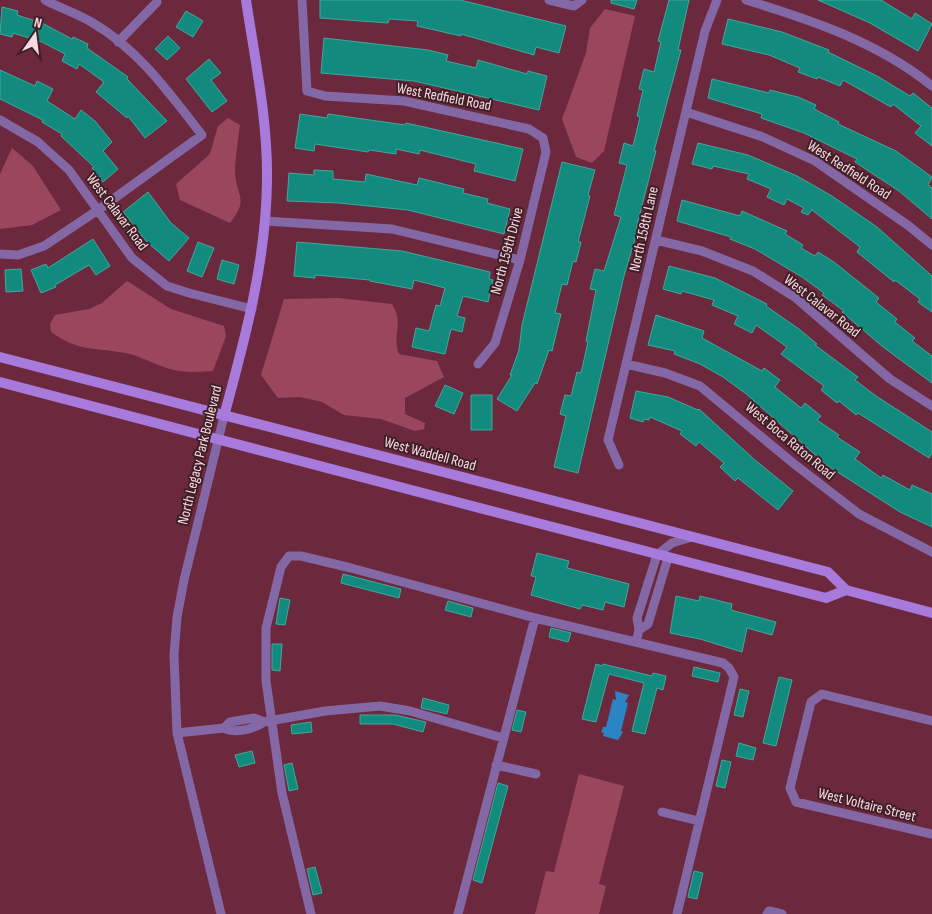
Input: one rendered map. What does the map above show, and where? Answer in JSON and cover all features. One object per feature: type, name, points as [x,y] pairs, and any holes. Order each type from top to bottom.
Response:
[{"type":"main road","name":"North Legacy Park Boulevard","points":[[224,416],[252,308],[265,221],[266,148],[246,0]]},
{"type":"main road","name":"West Waddell Road","points":[[0,357],[828,572],[846,590]]},
{"type":"main road","points":[[0,382],[826,598],[846,590],[932,612]]},
{"type":"street","points":[[0,254],[18,255],[44,246],[98,210],[202,134],[152,71],[118,42],[93,23],[44,0]]},
{"type":"street","name":"West Redfield Road","points":[[302,0],[307,91],[325,96],[404,101],[529,129],[543,138]]},
{"type":"street","points":[[549,0],[574,6],[582,1]]},
{"type":"street","name":"North 158th Lane","points":[[618,465],[608,440],[705,31],[717,0]]},
{"type":"street","points":[[746,0],[816,22],[880,52],[932,86]]},
{"type":"street","points":[[118,42],[156,2]]},
{"type":"street","name":"West Redfield Road","points":[[686,112],[763,137],[816,161],[909,226],[932,245]]},
{"type":"street","name":"West Calavar Road","points":[[0,120],[38,142],[69,170],[132,258],[167,286],[189,294],[252,308]]},
{"type":"street","name":"North 159th Drive","points":[[478,364],[495,343],[520,260],[546,152],[543,138]]},
{"type":"street","points":[[265,221],[392,229],[520,260]]},
{"type":"street","name":"West Calavar Road","points":[[656,240],[702,251],[753,271],[796,298],[890,379],[932,406]]},
{"type":"street","name":"West Boca Raton Road","points":[[626,364],[665,373],[700,386],[720,400],[793,464],[859,514],[932,552]]},
{"type":"street","name":"North Legacy Park Boulevard","points":[[221,914],[177,733],[174,665],[177,617],[224,416]]},
{"type":"street","points":[[636,642],[639,630],[637,618],[657,555],[672,543],[692,537]]},
{"type":"street","points":[[311,914],[282,793],[268,721],[266,628],[281,567],[289,556],[301,556],[370,572],[535,618],[722,663],[733,672],[734,677],[677,914]]},
{"type":"street","points":[[639,630],[648,624],[668,558]]},
{"type":"street","points":[[458,914],[535,618]]},
{"type":"street","name":"West Voltaire Street","points":[[932,721],[822,694],[811,702],[790,788],[796,802],[932,834]]},
{"type":"street","points":[[177,733],[224,728],[230,722],[245,724],[254,718],[268,721],[325,711],[380,706],[410,711],[503,738]]},
{"type":"street","points":[[496,765],[536,774]]},
{"type":"street","points":[[662,812],[699,821]]},
{"type":"street","points":[[768,913],[782,914]]},
{"type":"shaded area","points":[[605,9],[635,16],[604,151],[592,163],[576,157],[562,119],[586,53],[590,28]]},
{"type":"shaded area","points":[[228,118],[240,125],[235,177],[241,201],[240,207],[230,223],[180,200],[176,184],[210,154],[218,126]]},
{"type":"shaded area","points":[[12,148],[33,166],[61,210],[32,225],[0,229],[0,174]]},
{"type":"shaded area","points":[[127,281],[171,309],[224,326],[226,336],[213,371],[192,372],[175,370],[126,353],[76,345],[51,332],[50,324],[55,315],[89,309],[102,303]]},
{"type":"shaded area","points":[[339,298],[392,304],[396,311],[398,324],[396,341],[399,354],[437,361],[444,377],[405,398],[405,414],[425,423],[424,429],[415,431],[381,419],[344,415],[322,402],[300,397],[278,398],[261,375],[284,299]]},
{"type":"shaded area","points":[[579,774],[624,786],[599,884],[606,886],[599,914],[535,914],[546,871],[554,872]]},
{"type":"water","points":[[615,691],[629,695],[625,702],[628,703],[621,731],[623,732],[618,740],[603,736],[604,733],[601,732],[603,727],[606,727],[613,699],[616,700]]},
{"type":"building","points":[[320,0],[460,0],[566,26],[559,53],[536,47],[534,55],[461,34],[461,36],[417,26],[418,21],[389,19],[388,23],[320,18]]},
{"type":"building","points":[[611,0],[637,0],[634,9],[611,3]]},
{"type":"building","points":[[669,0],[689,0],[678,50],[681,50],[654,151],[656,151],[636,229],[638,229],[624,276],[578,473],[554,467],[566,416],[560,414],[565,395],[571,396],[577,372],[581,373],[596,290],[590,289],[595,269],[604,271],[621,217],[614,215],[627,165],[619,163],[624,143],[633,146],[640,117],[637,116],[643,90],[639,89],[644,69],[654,72],[661,42],[658,41]]},
{"type":"building","points":[[818,0],[881,0],[912,19],[915,13],[932,24],[918,51],[870,23]]},
{"type":"building","points":[[2,7],[18,11],[17,15],[42,23],[72,39],[73,37],[88,44],[87,48],[128,77],[127,79],[167,121],[145,138],[128,116],[127,118],[96,92],[104,82],[79,64],[77,69],[62,61],[65,54],[42,42],[13,33],[12,37],[0,34]]},
{"type":"building","points":[[186,11],[203,21],[193,37],[176,27]]},
{"type":"building","points":[[728,19],[782,32],[829,50],[828,52],[877,76],[910,96],[913,93],[932,108],[932,146],[915,133],[921,126],[893,104],[891,107],[843,80],[840,86],[818,77],[817,79],[798,72],[800,68],[769,55],[722,44]]},
{"type":"building","points":[[168,36],[180,48],[167,60],[155,49]]},
{"type":"building","points":[[324,38],[428,50],[448,55],[446,61],[476,68],[478,60],[527,74],[528,71],[547,76],[539,110],[414,81],[321,73]]},
{"type":"building","points":[[209,59],[221,73],[211,80],[227,101],[212,112],[186,79]]},
{"type":"building","points":[[0,70],[35,86],[37,81],[53,89],[47,101],[75,119],[81,110],[95,121],[112,142],[103,151],[118,169],[103,182],[92,168],[94,167],[61,136],[62,134],[42,122],[43,120],[0,99]]},
{"type":"building","points":[[712,79],[769,93],[770,90],[798,97],[816,105],[814,109],[839,122],[838,124],[896,151],[932,177],[928,185],[932,188],[932,219],[899,191],[855,162],[857,159],[804,133],[761,118],[762,114],[708,98]]},
{"type":"building","points":[[300,114],[327,118],[328,114],[405,125],[406,123],[523,149],[515,181],[474,171],[476,164],[420,150],[419,154],[396,149],[396,154],[315,144],[314,151],[295,148]]},
{"type":"building","points":[[698,143],[748,155],[797,176],[832,196],[877,227],[932,276],[932,312],[918,302],[920,299],[895,280],[894,282],[857,252],[860,247],[812,210],[808,215],[801,212],[804,208],[787,199],[784,205],[767,197],[771,189],[747,179],[749,174],[713,166],[712,169],[692,164]]},
{"type":"building","points":[[562,162],[595,170],[578,242],[581,242],[576,262],[573,261],[567,285],[562,284],[555,313],[561,314],[552,351],[549,350],[537,384],[535,383],[517,411],[497,399],[512,375],[510,375],[519,350],[522,325]]},
{"type":"building","points":[[314,170],[333,171],[333,179],[365,182],[366,174],[417,185],[419,178],[464,189],[463,193],[488,199],[487,203],[510,209],[504,234],[408,210],[339,203],[287,201],[289,173],[314,175]]},
{"type":"building","points":[[148,192],[171,223],[189,238],[169,261],[147,242],[123,212]]},
{"type":"building","points":[[682,200],[740,216],[742,211],[787,231],[785,234],[803,245],[801,248],[815,256],[818,252],[834,262],[879,298],[876,302],[897,319],[895,322],[915,338],[912,341],[932,356],[932,383],[883,347],[842,312],[844,311],[822,295],[824,293],[802,277],[755,249],[730,239],[731,237],[677,221]]},
{"type":"building","points":[[93,239],[110,266],[96,275],[89,265],[55,285],[56,287],[41,293],[31,270],[46,264],[48,268]]},
{"type":"building","points":[[198,242],[214,248],[202,277],[187,271]]},
{"type":"building","points":[[297,242],[402,251],[490,272],[489,279],[493,280],[488,302],[463,296],[457,316],[465,318],[462,332],[451,329],[445,354],[412,347],[416,328],[429,331],[436,305],[440,306],[445,288],[414,280],[412,289],[370,280],[315,275],[315,278],[294,276]]},
{"type":"building","points":[[222,260],[239,265],[234,284],[217,279]]},
{"type":"building","points":[[669,266],[715,278],[767,304],[766,306],[799,329],[817,344],[815,345],[858,377],[855,380],[876,396],[932,432],[932,453],[929,458],[858,413],[856,415],[839,401],[837,403],[821,390],[824,386],[781,354],[787,347],[756,325],[752,333],[734,324],[738,316],[712,305],[714,300],[682,291],[681,294],[663,289]]},
{"type":"building","points":[[21,269],[23,291],[6,292],[5,270]]},
{"type":"building","points":[[656,315],[704,331],[702,338],[762,371],[764,368],[780,380],[775,387],[801,408],[805,403],[821,416],[817,420],[839,435],[837,437],[860,452],[855,459],[881,478],[883,475],[910,490],[912,485],[932,494],[932,527],[900,512],[828,466],[745,393],[723,377],[700,364],[674,354],[675,351],[648,345]]},
{"type":"building","points":[[445,385],[463,393],[454,414],[435,406]]},
{"type":"building","points":[[636,391],[668,397],[699,409],[755,460],[793,491],[778,510],[738,478],[735,481],[720,467],[724,463],[699,442],[696,446],[680,434],[682,431],[650,417],[649,420],[644,419],[643,422],[630,418]]},
{"type":"building","points":[[471,395],[492,395],[492,430],[471,430]]},
{"type":"building","points":[[537,553],[569,561],[567,568],[629,584],[624,607],[605,602],[603,610],[582,605],[580,609],[531,595],[536,577],[531,576]]},
{"type":"building","points":[[343,574],[401,589],[399,598],[341,583]]},
{"type":"building","points":[[676,596],[699,601],[700,596],[732,604],[731,610],[776,622],[772,635],[747,628],[742,652],[700,639],[670,633]]},
{"type":"building","points":[[280,598],[290,600],[285,625],[276,624]]},
{"type":"building","points":[[448,601],[473,608],[471,617],[445,610]]},
{"type":"building","points":[[551,628],[571,633],[568,642],[549,637]]},
{"type":"building","points":[[272,644],[282,644],[280,671],[272,670]]},
{"type":"building","points":[[596,664],[652,676],[653,673],[666,676],[663,690],[657,688],[645,734],[632,731],[644,683],[609,674],[596,722],[582,719]]},
{"type":"building","points":[[694,667],[720,673],[718,682],[692,676]]},
{"type":"building","points":[[779,677],[792,680],[776,746],[763,743]]},
{"type":"building","points":[[740,689],[749,691],[743,717],[734,715]]},
{"type":"building","points":[[423,698],[449,705],[447,714],[421,708]]},
{"type":"building","points":[[517,710],[526,712],[521,732],[512,730]]},
{"type":"building","points":[[360,715],[395,715],[426,722],[423,732],[393,724],[360,724]]},
{"type":"building","points":[[311,722],[312,732],[292,734],[291,725]]},
{"type":"building","points":[[739,743],[756,748],[753,760],[736,756]]},
{"type":"building","points":[[252,751],[255,763],[239,767],[235,755]]},
{"type":"building","points":[[722,760],[731,762],[725,788],[716,786]]},
{"type":"building","points":[[292,763],[298,789],[289,791],[284,765]]},
{"type":"building","points":[[498,783],[508,786],[482,883],[473,880]]},
{"type":"building","points":[[315,867],[322,893],[313,895],[307,869]]},
{"type":"building","points":[[694,871],[703,873],[697,899],[688,897]]}]
